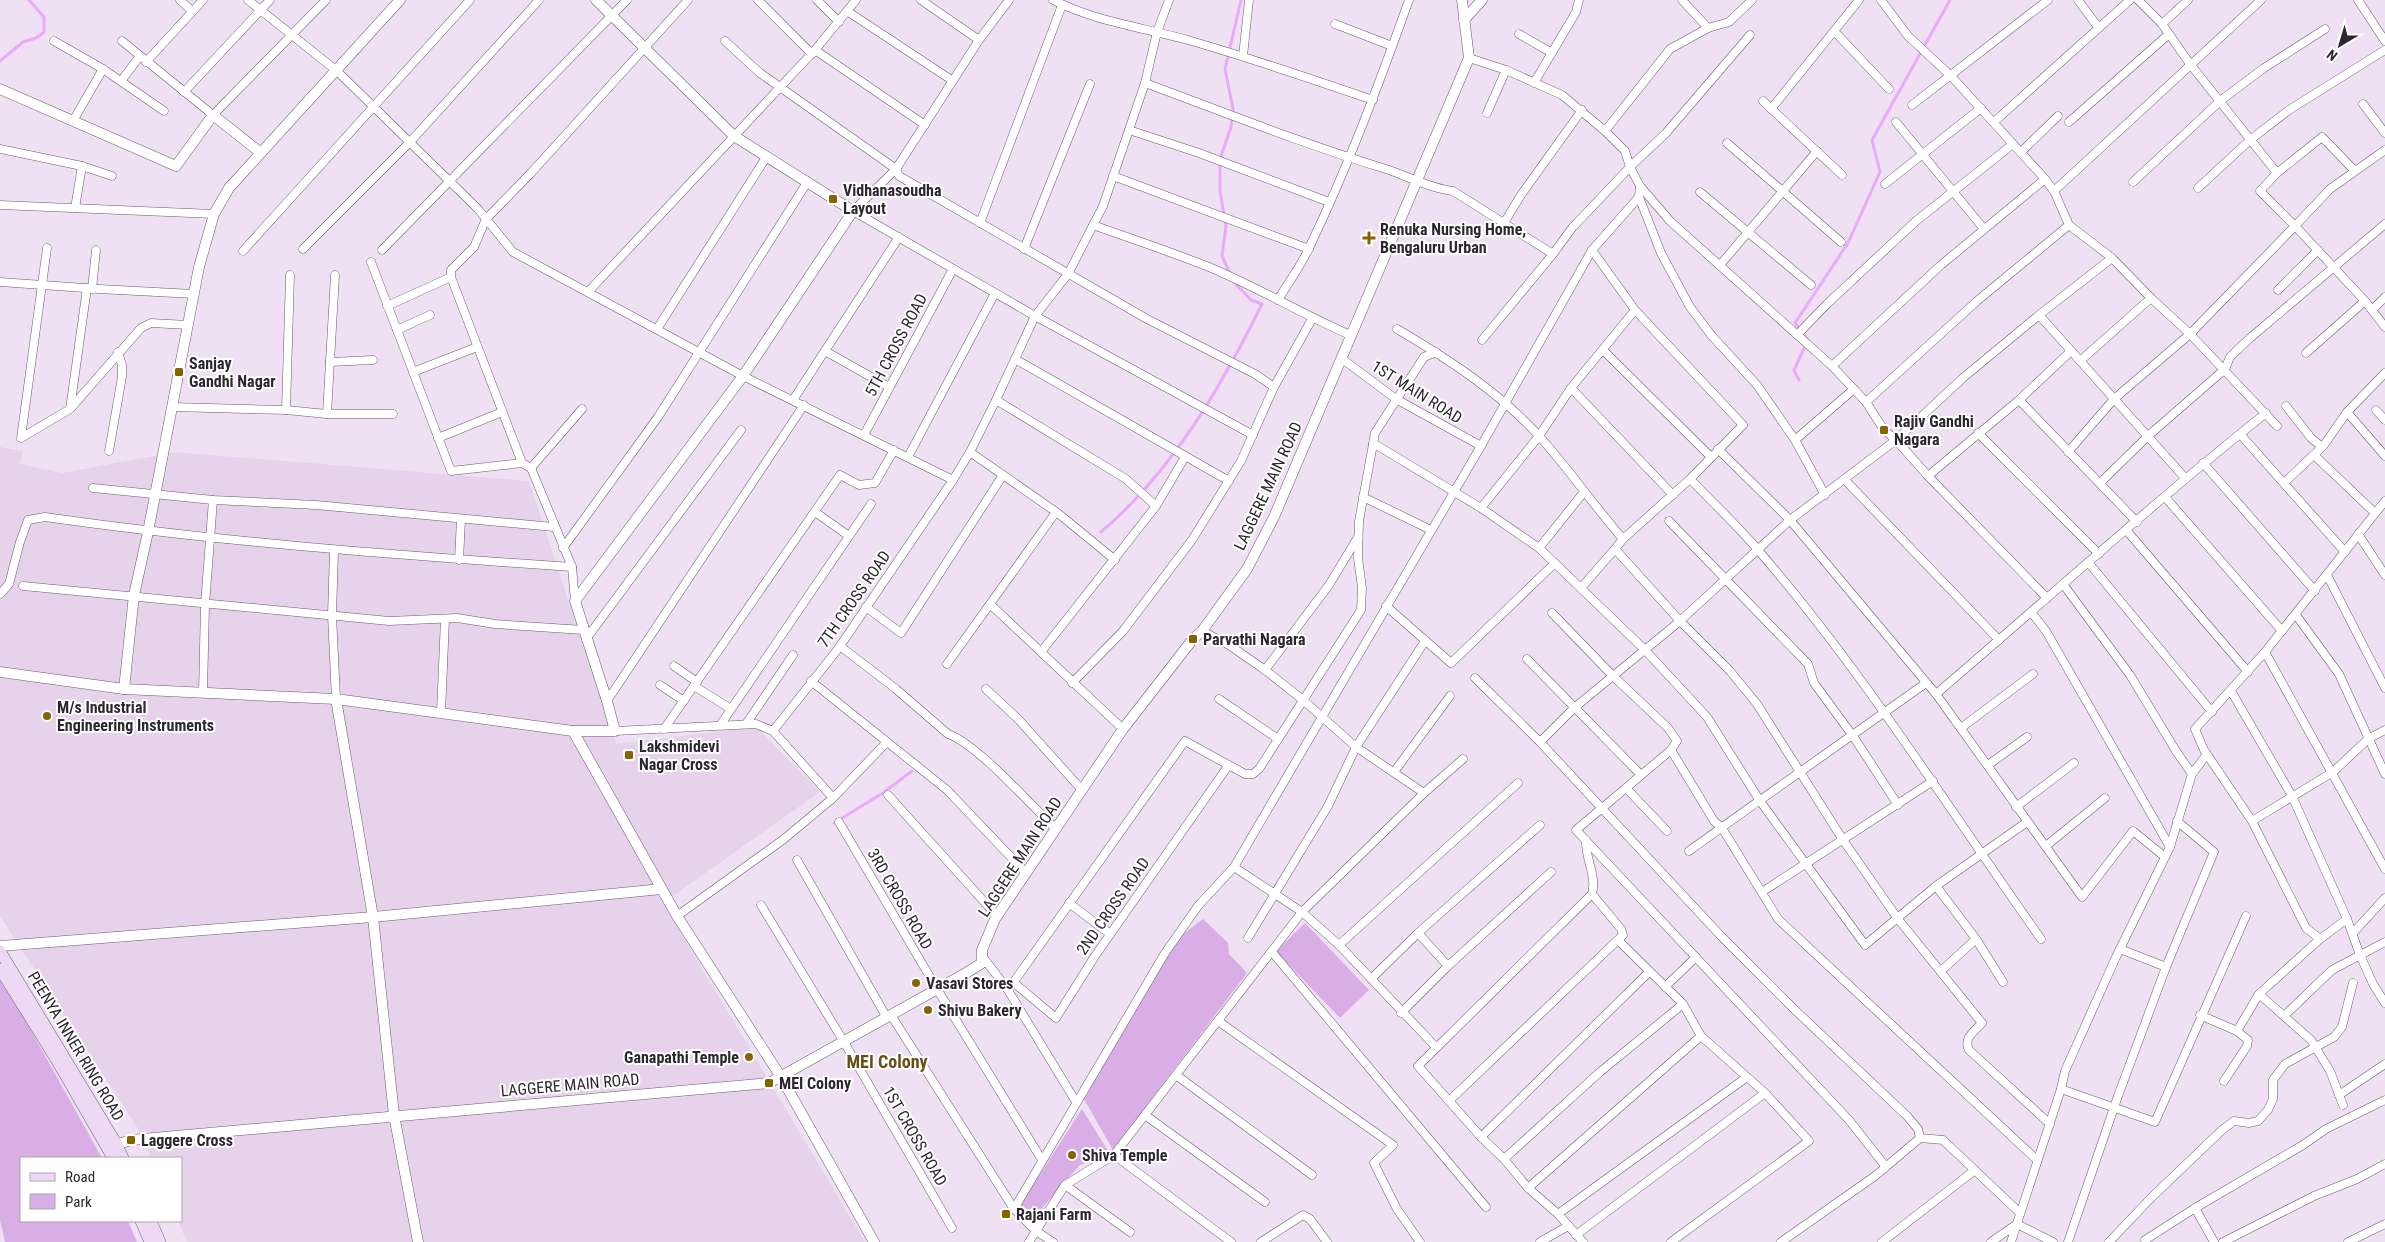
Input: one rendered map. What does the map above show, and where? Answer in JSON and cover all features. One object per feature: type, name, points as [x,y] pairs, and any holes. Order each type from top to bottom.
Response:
[{"type":"main road","name":"PEENYA INNER RING ROAD","points":[[0,951],[113,1150]]},
{"type":"main road","name":"PEENYA INNER RING ROAD","points":[[0,969],[113,1150]]},
{"type":"main road","points":[[141,1222],[150,1242]]},
{"type":"main road","points":[[151,1222],[160,1242]]},
{"type":"street","points":[[180,0],[192,12]]},
{"type":"street","points":[[120,81],[203,0]]},
{"type":"street","points":[[248,0],[337,70],[451,182],[514,252],[743,376],[953,480]]},
{"type":"street","points":[[184,92],[270,0]]},
{"type":"street","points":[[0,90],[176,166],[213,115],[326,0]]},
{"type":"street","points":[[124,689],[134,595],[199,267],[214,214],[229,188],[400,0]]},
{"type":"street","points":[[243,251],[372,106],[470,0]]},
{"type":"street","points":[[303,248],[410,142],[539,0]]},
{"type":"street","points":[[596,0],[734,136],[808,181],[853,212],[1035,316],[1253,435]]},
{"type":"street","points":[[382,250],[451,182],[627,0]]},
{"type":"street","points":[[522,463],[451,277],[451,270],[474,247],[486,219],[530,174],[644,46],[688,0]]},
{"type":"street","points":[[758,0],[813,52],[925,125]]},
{"type":"street","points":[[817,0],[839,22]]},
{"type":"street","points":[[588,292],[813,52],[856,0]]},
{"type":"street","points":[[920,0],[979,40]]},
{"type":"street","points":[[575,601],[743,376],[853,212],[896,169],[979,40],[1009,0]]},
{"type":"street","points":[[1053,0],[1110,23],[1157,32],[1206,45],[1373,100]]},
{"type":"street","name":"7TH CROSS ROAD","points":[[773,731],[840,646],[953,480],[970,452],[996,400],[1035,316],[1068,274],[1103,206],[1145,83],[1157,32],[1169,0]]},
{"type":"street","points":[[1243,56],[1249,0]]},
{"type":"street","points":[[1278,300],[1309,249],[1373,100],[1409,0]]},
{"type":"street","points":[[1462,0],[1469,58],[1506,70],[1562,95],[1582,110],[1625,151],[1630,167],[1640,186],[1670,221],[1832,366],[1866,402],[1884,430],[1896,440],[1928,476],[2047,598]]},
{"type":"street","points":[[1464,20],[1482,0]]},
{"type":"street","points":[[1534,83],[1576,12],[1579,0]]},
{"type":"street","points":[[1682,0],[1708,28]]},
{"type":"street","points":[[1604,131],[1670,49],[1708,28],[1728,22],[1752,0]]},
{"type":"street","points":[[1771,109],[1859,0]]},
{"type":"street","points":[[1882,0],[1908,36],[1951,76],[2045,179],[2054,192],[2070,225],[2112,258],[2150,298],[2225,369],[2277,426]]},
{"type":"street","points":[[1912,105],[2048,0]]},
{"type":"street","points":[[2078,0],[2098,27]]},
{"type":"street","points":[[1994,122],[2130,0]]},
{"type":"street","points":[[2138,0],[2162,24],[2190,64],[2277,173]]},
{"type":"street","points":[[2162,24],[2188,0]]},
{"type":"street","points":[[2054,192],[2261,0]]},
{"type":"street","points":[[2358,0],[2385,40]]},
{"type":"street","points":[[980,223],[1062,5]]},
{"type":"street","points":[[847,11],[953,81]]},
{"type":"street","points":[[1335,24],[1392,46]]},
{"type":"street","points":[[2132,182],[2220,102],[2264,68],[2324,30]]},
{"type":"street","points":[[1834,31],[1890,89]]},
{"type":"street","points":[[1519,34],[1552,54]]},
{"type":"street","points":[[2070,122],[2169,34]]},
{"type":"street","points":[[1482,340],[1572,228],[1630,167],[1666,133],[1750,35]]},
{"type":"street","points":[[725,40],[779,88],[896,169],[899,176],[1147,320],[1255,374],[1274,387]]},
{"type":"street","points":[[54,41],[103,69],[164,111]]},
{"type":"street","points":[[122,41],[261,153]]},
{"type":"street","points":[[2198,188],[2250,140],[2289,110],[2385,50]]},
{"type":"street","name":"LAGGERE MAIN ROAD","points":[[113,1150],[131,1140],[769,1083],[889,1017],[982,962],[982,950],[997,916],[1123,730],[1193,639],[1202,631],[1247,569],[1274,517],[1469,58]]},
{"type":"street","points":[[73,121],[103,69]]},
{"type":"street","points":[[1487,113],[1506,70]]},
{"type":"street","points":[[1145,83],[1348,158],[1453,192],[1553,254]]},
{"type":"street","points":[[1024,249],[1090,84]]},
{"type":"street","points":[[1763,101],[1842,175]]},
{"type":"street","points":[[2363,104],[2385,133]]},
{"type":"street","points":[[1885,184],[1980,108]]},
{"type":"street","points":[[1504,223],[1521,195],[1582,110]]},
{"type":"street","points":[[2021,152],[2058,116]]},
{"type":"street","points":[[1896,122],[1984,229]]},
{"type":"street","points":[[1129,130],[1220,161],[1329,202]]},
{"type":"street","points":[[2355,171],[2322,137],[2277,173],[2260,191],[2333,266],[2365,301],[2385,327]]},
{"type":"street","points":[[1727,143],[1841,242]]},
{"type":"street","points":[[1799,337],[1804,327],[1902,234],[1952,191],[2013,144]]},
{"type":"street","points":[[0,149],[82,166],[112,176]]},
{"type":"street","points":[[2068,452],[2114,399],[2190,334],[2330,189],[2385,150]]},
{"type":"street","points":[[1720,265],[1817,151]]},
{"type":"street","points":[[657,328],[767,156]]},
{"type":"street","points":[[75,208],[82,166]]},
{"type":"street","points":[[1114,176],[1309,249]]},
{"type":"street","points":[[1832,366],[1942,265],[2045,179]]},
{"type":"street","points":[[563,548],[658,417],[808,181]]},
{"type":"street","points":[[1640,186],[1639,197],[1661,253],[1690,307],[1712,336],[1757,385],[1795,440],[1825,495]]},
{"type":"street","points":[[1700,192],[1811,285]]},
{"type":"street","points":[[1014,1209],[1076,1102],[1181,929],[1198,906],[1234,868],[1481,446],[1592,250],[1639,197]]},
{"type":"street","points":[[0,205],[214,214]]},
{"type":"street","points":[[2100,483],[2148,436],[2225,369],[2230,357],[2333,266],[2385,224]]},
{"type":"street","points":[[1093,225],[1226,275],[1312,319],[1350,335]]},
{"type":"street","points":[[1866,402],[1977,301],[2070,225]]},
{"type":"street","points":[[793,400],[899,237]]},
{"type":"street","points":[[47,248],[40,284],[21,438],[70,408],[141,328],[151,323],[188,325]]},
{"type":"street","points":[[70,408],[96,250]]},
{"type":"street","points":[[1581,588],[1623,539],[1690,479],[1710,456],[1743,425],[1635,310],[1592,250]]},
{"type":"street","points":[[2278,290],[2318,250]]},
{"type":"street","points":[[1540,742],[1574,708],[1680,621],[1790,520],[1896,440],[1964,377],[2112,258]]},
{"type":"street","points":[[371,262],[451,471],[522,463],[531,468],[572,567],[575,601],[615,731]]},
{"type":"street","name":"5TH CROSS ROAD","points":[[864,435],[953,269]]},
{"type":"street","points":[[286,410],[290,275]]},
{"type":"street","points":[[327,414],[335,275]]},
{"type":"street","points":[[387,306],[451,277]]},
{"type":"street","points":[[0,282],[194,294]]},
{"type":"street","points":[[908,457],[995,293]]},
{"type":"street","points":[[2372,310],[2385,297]]},
{"type":"street","points":[[2080,361],[2150,298]]},
{"type":"street","points":[[2306,353],[2365,301]]},
{"type":"street","points":[[1481,508],[1539,436],[1571,388],[1635,310]]},
{"type":"street","points":[[397,330],[430,315]]},
{"type":"street","points":[[2039,315],[2185,478]]},
{"type":"street","points":[[1072,683],[1123,632],[1192,540],[1241,461],[1274,387],[1312,319]]},
{"type":"street","points":[[1397,329],[1436,352],[1505,404],[1539,436],[1623,539]]},
{"type":"street","points":[[413,372],[478,347]]},
{"type":"street","points":[[1603,350],[1710,456]]},
{"type":"street","points":[[825,351],[889,387]]},
{"type":"street","points":[[1928,476],[2019,400],[2071,351]]},
{"type":"street","points":[[110,451],[122,377],[122,365],[118,352]]},
{"type":"street","points":[[1008,990],[1185,741],[1228,766],[1245,774],[1253,774],[1278,740],[1361,610],[1362,588],[1358,537],[1373,443],[1380,422],[1396,398],[1424,358],[1436,352]]},
{"type":"street","name":"1ST MAIN ROAD","points":[[1341,358],[1396,398],[1481,446]]},
{"type":"street","points":[[1015,359],[1229,481]]},
{"type":"street","points":[[330,362],[372,360]]},
{"type":"street","points":[[2284,483],[2314,455],[2347,412],[2385,373]]},
{"type":"street","points":[[1571,388],[1673,495]]},
{"type":"street","points":[[1795,440],[1854,389]]},
{"type":"street","points":[[996,400],[1126,479],[1156,506]]},
{"type":"street","points":[[2019,400],[2136,522]]},
{"type":"street","points":[[607,701],[804,405]]},
{"type":"street","points":[[172,406],[286,410],[327,414],[393,414]]},
{"type":"street","points":[[2286,406],[2312,438],[2322,446]]},
{"type":"street","points":[[531,468],[582,409]]},
{"type":"street","points":[[2376,410],[2385,420]]},
{"type":"street","points":[[438,438],[502,412]]},
{"type":"street","points":[[2347,412],[2385,456]]},
{"type":"street","points":[[1936,694],[2088,562],[2127,531],[2185,478],[2266,413]]},
{"type":"street","points":[[584,634],[741,430]]},
{"type":"street","points":[[1978,433],[2099,554]]},
{"type":"street","points":[[2240,434],[2345,552]]},
{"type":"street","points":[[1373,443],[1481,508],[1539,548],[1645,650],[1707,717],[1760,801],[1804,864],[1865,945],[1936,886],[2027,822]]},
{"type":"street","points":[[1718,449],[1790,520],[1878,622],[1962,728],[2016,807],[2082,896],[2132,830],[2165,858]]},
{"type":"street","points":[[664,729],[840,475],[859,485],[875,483],[894,450]]},
{"type":"street","points":[[970,452],[1056,512],[1115,560]]},
{"type":"street","points":[[2314,455],[2375,513]]},
{"type":"street","points":[[1040,652],[1156,506],[1185,456]]},
{"type":"street","points":[[2203,463],[2315,592]]},
{"type":"street","points":[[866,607],[901,633],[1003,475]]},
{"type":"street","points":[[1690,479],[1758,549],[1832,642],[1933,781],[1981,854],[2041,939]]},
{"type":"street","points":[[1845,480],[1999,640]]},
{"type":"street","points":[[93,488],[212,500],[316,505],[554,527]]},
{"type":"street","points":[[1539,548],[1584,492]]},
{"type":"street","points":[[1363,497],[1431,530]]},
{"type":"street","points":[[2165,497],[2282,631]]},
{"type":"street","points":[[204,693],[205,605],[212,500]]},
{"type":"street","points":[[721,724],[872,504]]},
{"type":"street","points":[[2320,939],[2306,928],[2252,821],[2207,754],[2195,729],[2248,672],[2296,616],[2358,534],[2375,513],[2384,506]]},
{"type":"street","points":[[815,512],[849,536]]},
{"type":"street","points":[[947,664],[992,605],[1056,512]]},
{"type":"street","points":[[0,594],[9,584],[28,520],[44,517],[148,532],[334,550],[572,567]]},
{"type":"street","points":[[460,560],[461,519]]},
{"type":"street","points":[[1669,521],[1726,577],[1808,664],[1814,682],[1853,736],[1898,805]]},
{"type":"street","points":[[2127,531],[2248,672]]},
{"type":"street","points":[[2358,534],[2385,574]]},
{"type":"street","points":[[1265,670],[1328,585],[1358,537]]},
{"type":"street","points":[[1615,549],[1680,621],[1730,670],[1757,704],[1843,840],[1898,919],[1982,1023],[1967,1039],[1966,1043],[1970,1050],[2050,1124]]},
{"type":"street","points":[[334,550],[332,615],[336,699],[373,917],[394,1115],[418,1242]]},
{"type":"street","points":[[1386,606],[1447,662],[1454,661],[1555,562]]},
{"type":"street","points":[[2088,562],[2212,712]]},
{"type":"street","points":[[2327,575],[2385,688]]},
{"type":"street","points":[[2063,584],[2130,675],[2192,774]]},
{"type":"street","points":[[23,586],[134,595],[205,605],[389,621],[445,619],[584,634]]},
{"type":"street","points":[[992,605],[1123,730]]},
{"type":"street","points":[[2030,612],[2046,631],[2170,847]]},
{"type":"street","points":[[1552,613],[1613,676],[1668,728],[1676,740],[1671,750],[1576,830],[1849,1120],[1886,1167]]},
{"type":"street","points":[[2296,616],[2339,674],[2385,774]]},
{"type":"street","points":[[441,713],[445,619]]},
{"type":"street","points":[[1202,631],[1265,670],[1322,716],[1356,747],[1424,793]]},
{"type":"street","points":[[1248,938],[1276,895],[1328,806],[1356,747],[1425,641]]},
{"type":"street","points":[[840,646],[896,689],[948,734],[958,737],[992,766],[1056,829]]},
{"type":"street","points":[[2265,652],[2385,869]]},
{"type":"street","points":[[746,724],[793,656]]},
{"type":"street","points":[[1527,659],[1641,775]]},
{"type":"street","points":[[674,666],[731,709]]},
{"type":"street","points":[[0,672],[124,689],[336,699],[573,731],[615,731],[721,724],[756,724],[773,731],[833,798]]},
{"type":"street","points":[[1962,728],[2033,674]]},
{"type":"street","points":[[1475,678],[1540,742],[1728,943],[1907,1116],[1918,1129],[1920,1138]]},
{"type":"street","points":[[811,681],[947,790],[1026,873]]},
{"type":"street","points":[[1689,851],[1800,770],[1853,736],[1926,683]]},
{"type":"street","points":[[660,685],[684,701]]},
{"type":"street","points":[[986,689],[1019,720],[1082,790]]},
{"type":"street","points":[[2231,691],[2292,796],[2347,919],[2373,984],[2385,1003]]},
{"type":"street","points":[[1394,772],[1450,696]]},
{"type":"street","points":[[1219,699],[1278,740]]},
{"type":"street","points":[[2252,821],[2332,772],[2368,739],[2385,730]]},
{"type":"street","points":[[573,731],[677,916],[782,1077],[874,1242]]},
{"type":"street","points":[[1988,765],[2027,737]]},
{"type":"street","points":[[677,916],[784,839],[833,798],[886,743]]},
{"type":"street","points":[[1671,750],[1714,821],[1722,828],[1778,919],[2037,1160]]},
{"type":"street","points":[[2011,1242],[2050,1124],[2065,1071],[2120,949],[2170,847],[2192,774],[2207,754]]},
{"type":"street","points":[[1029,1242],[1065,1186],[1114,1155],[1302,912],[1424,793],[1463,759]]},
{"type":"street","points":[[2016,807],[2074,763]]},
{"type":"street","name":"2ND CROSS ROAD","points":[[1013,982],[1056,1018],[1110,934],[1228,766]]},
{"type":"street","points":[[1762,892],[1933,781]]},
{"type":"street","points":[[1338,945],[1518,783]]},
{"type":"street","points":[[1626,788],[1666,831]]},
{"type":"street","points":[[888,794],[997,916]]},
{"type":"street","points":[[2046,846],[2105,798]]},
{"type":"street","points":[[2068,1242],[2114,1107],[2166,966],[2214,852],[2178,821]]},
{"type":"street","name":"3RD CROSS ROAD","points":[[839,822],[937,989],[1042,1160]]},
{"type":"street","points":[[1371,979],[1418,933],[1540,825]]},
{"type":"street","points":[[1583,1242],[1558,1214],[1528,1188],[1504,1159],[1418,1066],[1592,894],[1594,880],[1586,850],[1586,840]]},
{"type":"street","points":[[797,860],[889,1017],[1014,1209],[1036,1231],[1052,1242]]},
{"type":"street","points":[[1234,868],[1302,912],[1338,945],[1401,1013],[1436,1047]]},
{"type":"street","points":[[1401,1013],[1448,966],[1551,872]]},
{"type":"street","points":[[1936,886],[1976,939],[2003,982]]},
{"type":"street","points":[[0,946],[373,917],[662,889]]},
{"type":"street","points":[[1449,1101],[1619,941],[1623,935],[1621,930],[1592,894]]},
{"type":"street","points":[[2353,933],[2385,898]]},
{"type":"street","points":[[1070,903],[1110,934]]},
{"type":"street","name":"1ST CROSS ROAD","points":[[761,905],[844,1042],[952,1228]]},
{"type":"street","points":[[2061,1088],[2155,1122],[2200,1015],[2246,916]]},
{"type":"street","points":[[2237,1031],[2259,994],[2320,939],[2347,919]]},
{"type":"street","points":[[1418,933],[1448,966]]},
{"type":"street","points":[[1941,971],[1976,939]]},
{"type":"street","points":[[1619,941],[1683,1004],[1701,1036],[1765,1094],[1809,1141],[1671,1242]]},
{"type":"street","points":[[2284,1016],[2332,970],[2385,942]]},
{"type":"street","points":[[2120,949],[2166,966]]},
{"type":"street","points":[[1272,952],[1486,1208]]},
{"type":"street","points":[[982,956],[1008,990],[1076,1102]]},
{"type":"street","points":[[1665,987],[1696,957]]},
{"type":"street","points":[[1482,1137],[1649,972]]},
{"type":"street","points":[[2109,1242],[2150,1198],[2222,1130],[2234,1121],[2249,1123],[2258,1121],[2268,1110],[2273,1099],[2273,1080],[2285,1064],[2334,1037],[2342,1027],[2352,983]]},
{"type":"street","points":[[2259,994],[2311,1040],[2330,1071],[2343,1105]]},
{"type":"street","points":[[1504,1159],[1600,1072],[1683,1004]]},
{"type":"street","points":[[2200,1015],[2237,1031],[2248,1040],[2248,1046],[2224,1080]]},
{"type":"street","points":[[1218,1021],[1393,1145],[1374,1163],[1397,1209],[1420,1242]]},
{"type":"street","points":[[1528,1188],[1701,1036]]},
{"type":"street","points":[[2339,1094],[2385,1064]]},
{"type":"street","points":[[1176,1074],[1312,1174]]},
{"type":"street","points":[[1558,1214],[1747,1077]]},
{"type":"street","points":[[1576,1235],[1765,1094]]},
{"type":"street","points":[[2145,1240],[2326,1129],[2385,1100]]},
{"type":"street","points":[[1145,1115],[1265,1202]]},
{"type":"street","points":[[1781,1242],[1886,1167],[1920,1138],[1942,1140],[2020,1213]]},
{"type":"street","points":[[1114,1155],[1231,1242]]},
{"type":"street","points":[[2223,1242],[2314,1196],[2357,1179],[2385,1164]]},
{"type":"street","points":[[1882,1242],[1975,1170]]},
{"type":"street","points":[[1065,1186],[1130,1232]]},
{"type":"street","points":[[2195,1208],[2214,1242]]},
{"type":"street","points":[[1261,1242],[1303,1215],[1310,1219],[1327,1242]]},
{"type":"street","points":[[1991,1242],[2017,1224]]},
{"type":"street","points":[[2017,1224],[2053,1242]]},
{"type":"street","points":[[2348,1242],[2385,1224]]},
{"type":"street","points":[[1540,1242],[1568,1226]]},
{"type":"shaded area","points":[[0,447],[23,451],[20,464],[62,473],[175,452],[529,481],[616,744],[757,727],[820,792],[663,903],[865,1242],[187,1242],[178,1222],[182,1222],[182,1157],[151,1157],[137,1127],[0,916]]},
{"type":"green space","points":[[1203,919],[1228,943],[1229,954],[1247,973],[1113,1150],[1084,1099],[1178,938]]},
{"type":"green space","points":[[1305,923],[1369,990],[1340,1018],[1276,951]]},
{"type":"green space","points":[[0,975],[101,1157],[20,1157],[20,1222],[128,1222],[137,1242],[5,1242],[0,1220]]},
{"type":"green space","points":[[1082,1109],[1110,1154],[1080,1165],[1036,1215],[1020,1205]]},
{"type":"waterway","points":[[0,61],[23,42],[36,38],[44,32],[44,17],[29,0]]},
{"type":"waterway","points":[[1101,532],[1150,483],[1193,427],[1230,366],[1262,304],[1251,300],[1234,282],[1222,256],[1226,226],[1220,191],[1220,159],[1231,127],[1233,109],[1225,69],[1241,0]]},
{"type":"waterway","points":[[1799,380],[1794,370],[1808,340],[1795,323],[1848,243],[1880,172],[1872,140],[1950,0]]},
{"type":"waterway","points":[[834,823],[883,793],[912,771]]},
{"type":"place","name":"Vidhanasoudha Layout","points":[[833,199]]},
{"type":"place","name":"Renuka Nursing Home, Bengaluru Urban","points":[[1369,238]]},
{"type":"place","name":"Sanjay Gandhi Nagar","points":[[179,372]]},
{"type":"place","name":"Rajiv Gandhi Nagara","points":[[1884,430]]},
{"type":"place","name":"Parvathi Nagara","points":[[1193,639]]},
{"type":"place","name":"M/s Industrial Engineering Instruments","points":[[47,716]]},
{"type":"place","name":"Lakshmidevi Nagar Cross","points":[[629,755]]},
{"type":"place","name":"Vasavi Stores","points":[[916,983]]},
{"type":"place","name":"Shivu Bakery","points":[[928,1010]]},
{"type":"place","name":"Ganapathi Temple","points":[[749,1057]]},
{"type":"place","name":"MEI Colony","points":[[769,1083]]},
{"type":"place","name":"Laggere Cross","points":[[131,1140]]},
{"type":"place","name":"Shiva Temple","points":[[1072,1155]]},
{"type":"place","name":"Rajani Farm","points":[[1006,1214]]},
{"type":"district","name":"MEI Colony","points":[[887,1061]]}]
